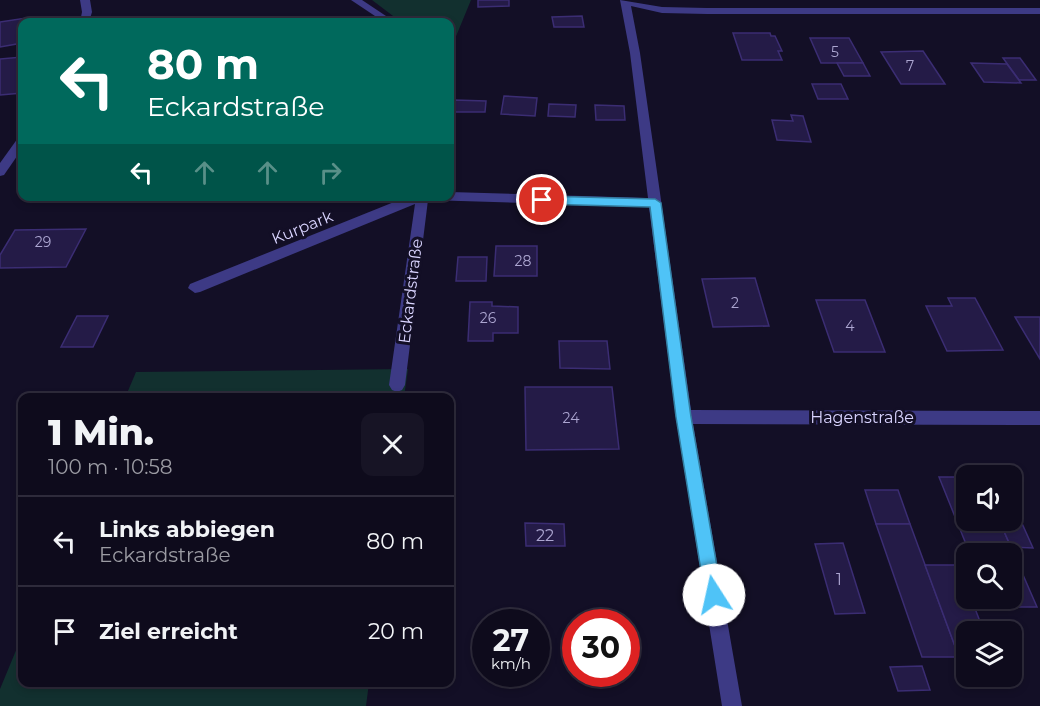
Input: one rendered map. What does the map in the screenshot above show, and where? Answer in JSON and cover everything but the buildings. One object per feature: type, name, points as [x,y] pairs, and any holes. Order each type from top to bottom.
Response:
[{"type":"street","points":[[85,0],[86,18]]},
{"type":"street","points":[[357,0],[384,18]]},
{"type":"street","points":[[732,706],[684,417],[626,1],[662,10],[1040,11]]},
{"type":"street","points":[[0,172],[18,147]]},
{"type":"street","points":[[454,197],[655,203]]},
{"type":"street","name":"Kurpark","points":[[195,288],[410,201]]},
{"type":"street","name":"Eckardstraße","points":[[397,385],[421,201]]},
{"type":"street","name":"Hagenstraße","points":[[684,417],[1040,418]]},
{"type":"green space","points":[[372,0],[471,0],[454,41],[454,18],[396,18]]},
{"type":"green space","points":[[408,369],[405,393],[127,393],[136,372]]},
{"type":"green space","points":[[18,646],[18,687],[368,687],[366,706],[0,706],[0,689]]},
{"type":"route","points":[[542,200],[655,203],[684,417],[714,595]]}]
